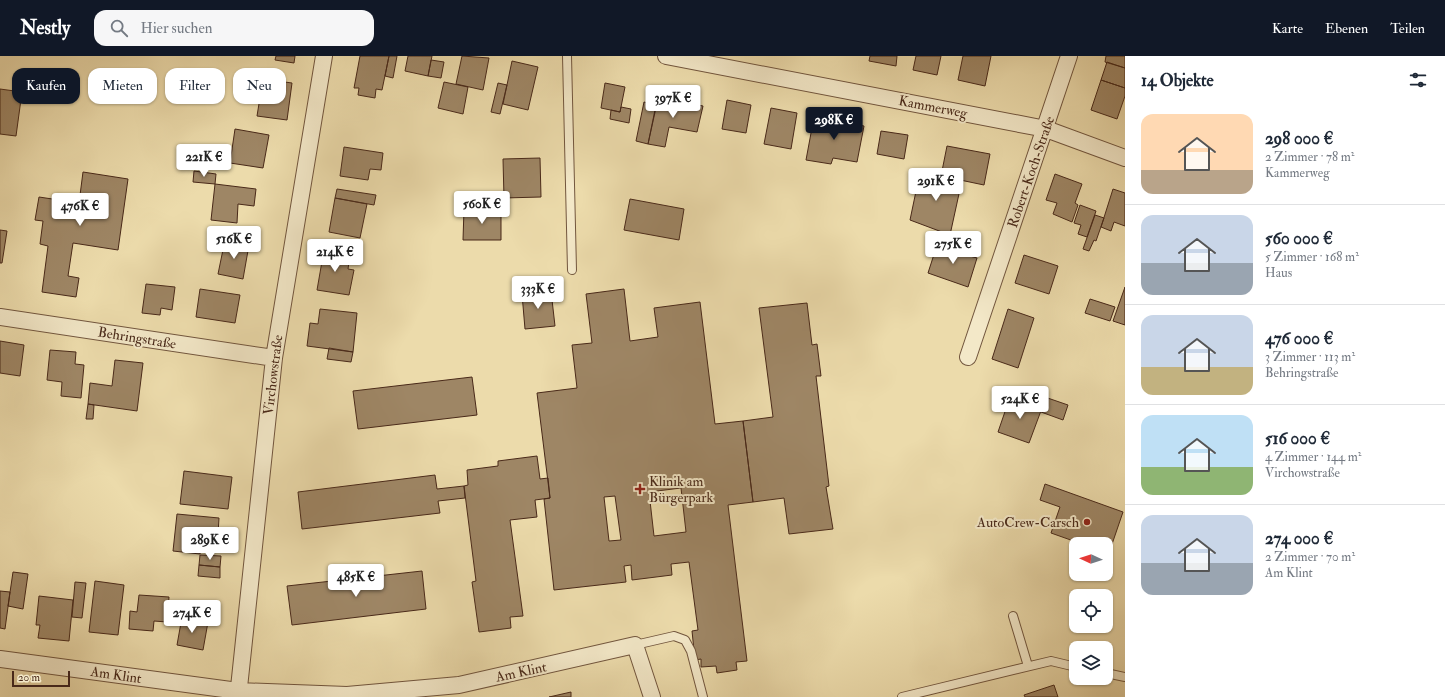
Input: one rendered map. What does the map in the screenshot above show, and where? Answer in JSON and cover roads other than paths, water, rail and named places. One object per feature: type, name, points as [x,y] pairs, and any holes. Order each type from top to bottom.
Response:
[{"type":"street","name":"Virchowstraße","points":[[238,694],[274,358],[324,56]]},
{"type":"street","name":"Kammerweg","points":[[666,56],[1046,129],[1125,158]]},
{"type":"street","name":"Robert-Koch-Straße","points":[[968,357],[1046,129],[1069,56]]},
{"type":"street","name":"Behringstraße","points":[[0,317],[274,358]]},
{"type":"street","name":"Am Klint","points":[[0,659],[238,694],[347,695],[459,685],[635,645]]},
{"type":"street","points":[[635,645],[652,697]]},
{"type":"lane","points":[[568,56],[572,270]]},
{"type":"lane","points":[[1013,616],[1028,666]]},
{"type":"lane","points":[[635,645],[674,636],[685,640],[691,650],[703,697]]},
{"type":"lane","points":[[902,697],[1051,661],[1069,665]]},
{"type":"lane","points":[[1113,674],[1125,677]]},
{"type":"place","name":"Klinik am Bürgerpark","points":[[640,489]]},
{"type":"place","name":"AutoCrew-Carsch","points":[[1087,522]]}]
